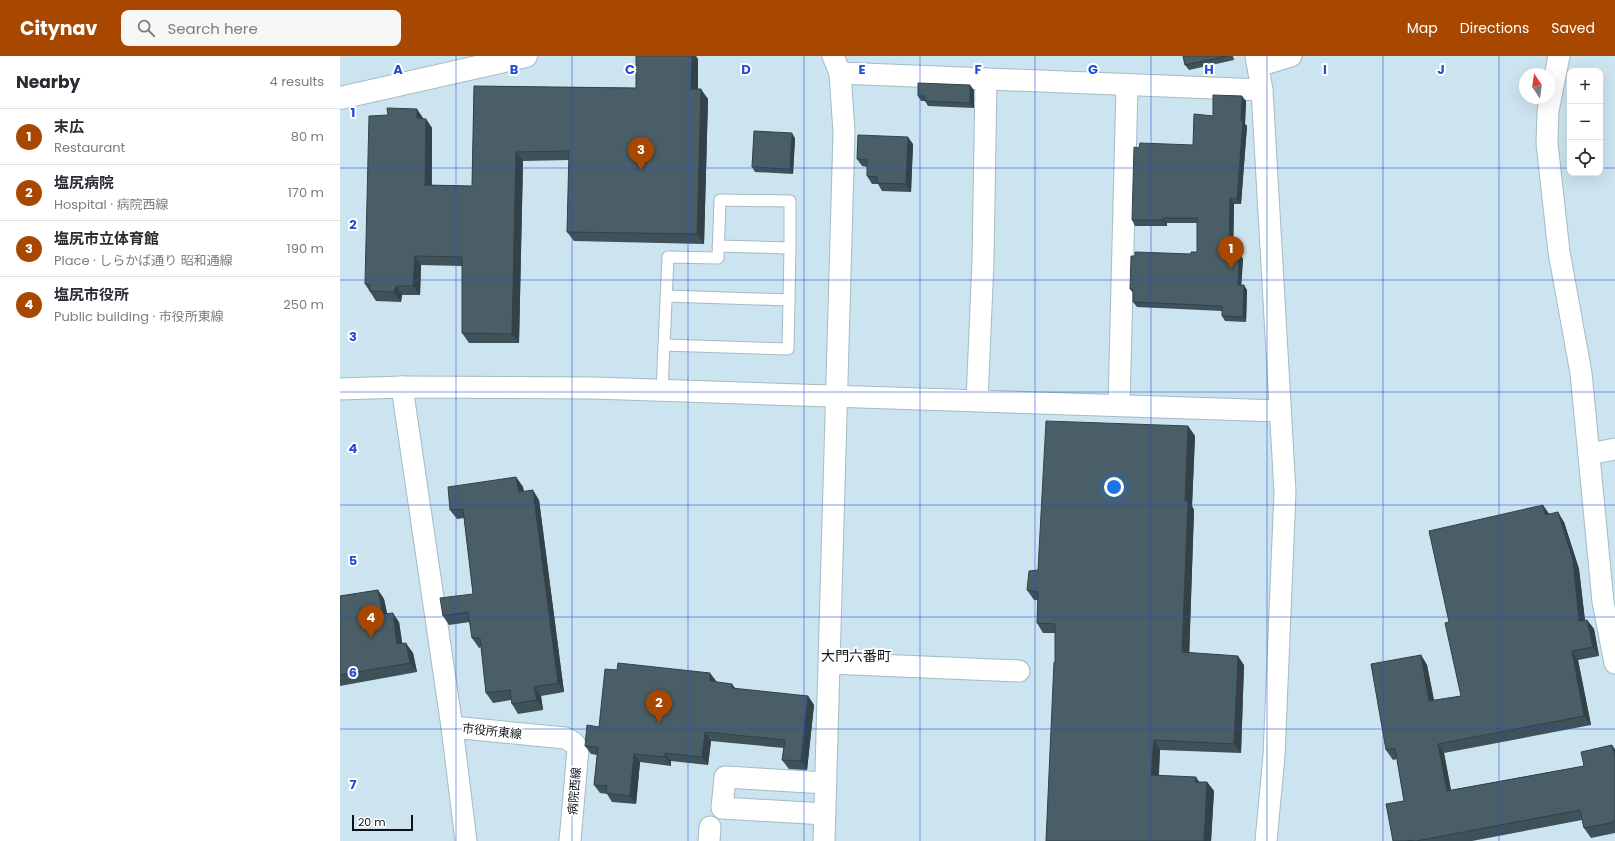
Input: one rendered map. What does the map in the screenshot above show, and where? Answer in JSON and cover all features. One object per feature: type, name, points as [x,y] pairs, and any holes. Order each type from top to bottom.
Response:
[{"type":"street","points":[[340,98],[526,56]]},
{"type":"street","points":[[1266,841],[1274,756],[1285,492],[1262,90],[1257,61],[1291,56]]},
{"type":"street","points":[[1559,56],[1548,111],[1547,143],[1559,252],[1581,373],[1603,602],[1615,663]]},
{"type":"street","points":[[824,841],[838,397],[844,132],[837,64],[986,79],[1262,90]]},
{"type":"street","points":[[977,401],[986,79]]},
{"type":"street","points":[[1119,405],[1127,85]]},
{"type":"street","points":[[340,389],[402,387],[594,388],[1280,411]]},
{"type":"street","points":[[402,387],[452,727]]},
{"type":"street","points":[[1589,454],[1615,449]]},
{"type":"street","points":[[830,663],[1019,670]]},
{"type":"street","name":"市役所東線","points":[[466,841],[452,727],[566,738],[574,742]]},
{"type":"street","name":"病院西線","points":[[570,841],[578,749],[574,742]]},
{"type":"street","points":[[825,814],[722,808],[725,777],[826,783]]},
{"type":"lane","points":[[662,390],[666,296],[668,257],[718,258],[720,200],[790,201],[788,349],[664,345]]},
{"type":"lane","points":[[718,246],[790,248]]},
{"type":"lane","points":[[666,296],[789,300]]},
{"type":"building","points":[[636,56],[692,56],[691,89],[701,89],[697,234],[567,232],[569,151],[516,152],[512,334],[462,333],[462,257],[415,256],[413,286],[396,286],[394,292],[370,291],[370,285],[365,284],[369,116],[388,115],[387,108],[417,109],[417,118],[426,119],[425,185],[472,186],[474,86],[636,88]]},
{"type":"building","points":[[1183,56],[1227,56],[1185,65]]},
{"type":"building","points":[[918,83],[970,85],[970,103],[925,101],[925,96],[918,96]]},
{"type":"building","points":[[1213,95],[1242,96],[1241,121],[1243,121],[1237,199],[1230,198],[1229,253],[1239,253],[1238,285],[1244,285],[1243,317],[1222,316],[1222,306],[1133,302],[1133,289],[1130,289],[1131,256],[1135,256],[1135,252],[1191,254],[1191,252],[1197,252],[1197,218],[1132,220],[1134,147],[1139,148],[1140,143],[1193,145],[1194,114],[1213,116]]},
{"type":"building","points":[[754,131],[792,133],[790,169],[752,167]]},
{"type":"building","points":[[858,135],[908,137],[906,184],[877,183],[877,177],[867,176],[867,160],[857,159]]},
{"type":"building","points":[[1046,421],[1188,426],[1185,501],[1188,501],[1182,652],[1238,656],[1234,744],[1154,740],[1151,775],[1196,777],[1195,782],[1207,782],[1204,841],[1046,841],[1055,662],[1055,624],[1037,623],[1038,592],[1027,590],[1029,571],[1038,570]]},
{"type":"building","points":[[516,477],[519,492],[533,490],[558,683],[534,687],[537,700],[512,704],[510,690],[486,693],[480,638],[472,638],[468,612],[443,616],[440,598],[473,594],[463,509],[450,510],[448,487]]},
{"type":"building","points":[[1543,505],[1545,515],[1558,512],[1573,560],[1579,621],[1587,620],[1593,647],[1572,651],[1584,716],[1438,744],[1447,791],[1584,766],[1581,752],[1612,745],[1615,757],[1615,822],[1584,828],[1580,810],[1416,841],[1393,841],[1386,804],[1404,801],[1395,748],[1386,750],[1371,664],[1421,655],[1429,701],[1461,696],[1445,623],[1449,622],[1429,531]]},
{"type":"building","points":[[378,590],[383,614],[393,613],[397,644],[406,643],[410,663],[340,675],[340,596]]},
{"type":"building","points":[[618,663],[710,673],[710,681],[732,684],[732,688],[808,696],[801,761],[782,760],[785,740],[705,732],[702,757],[665,753],[665,757],[634,754],[630,796],[606,793],[607,786],[594,785],[598,747],[585,746],[587,725],[599,727],[605,669],[617,670]]},
{"type":"place","name":"塩尻市立体育館","points":[[641,170]]},
{"type":"place","name":"末広","points":[[1231,269]]},
{"type":"place","name":"塩尻市役所","points":[[371,638]]},
{"type":"place","name":"塩尻病院","points":[[659,723]]},
{"type":"district","name":"大門六番町","points":[[856,656]]}]
